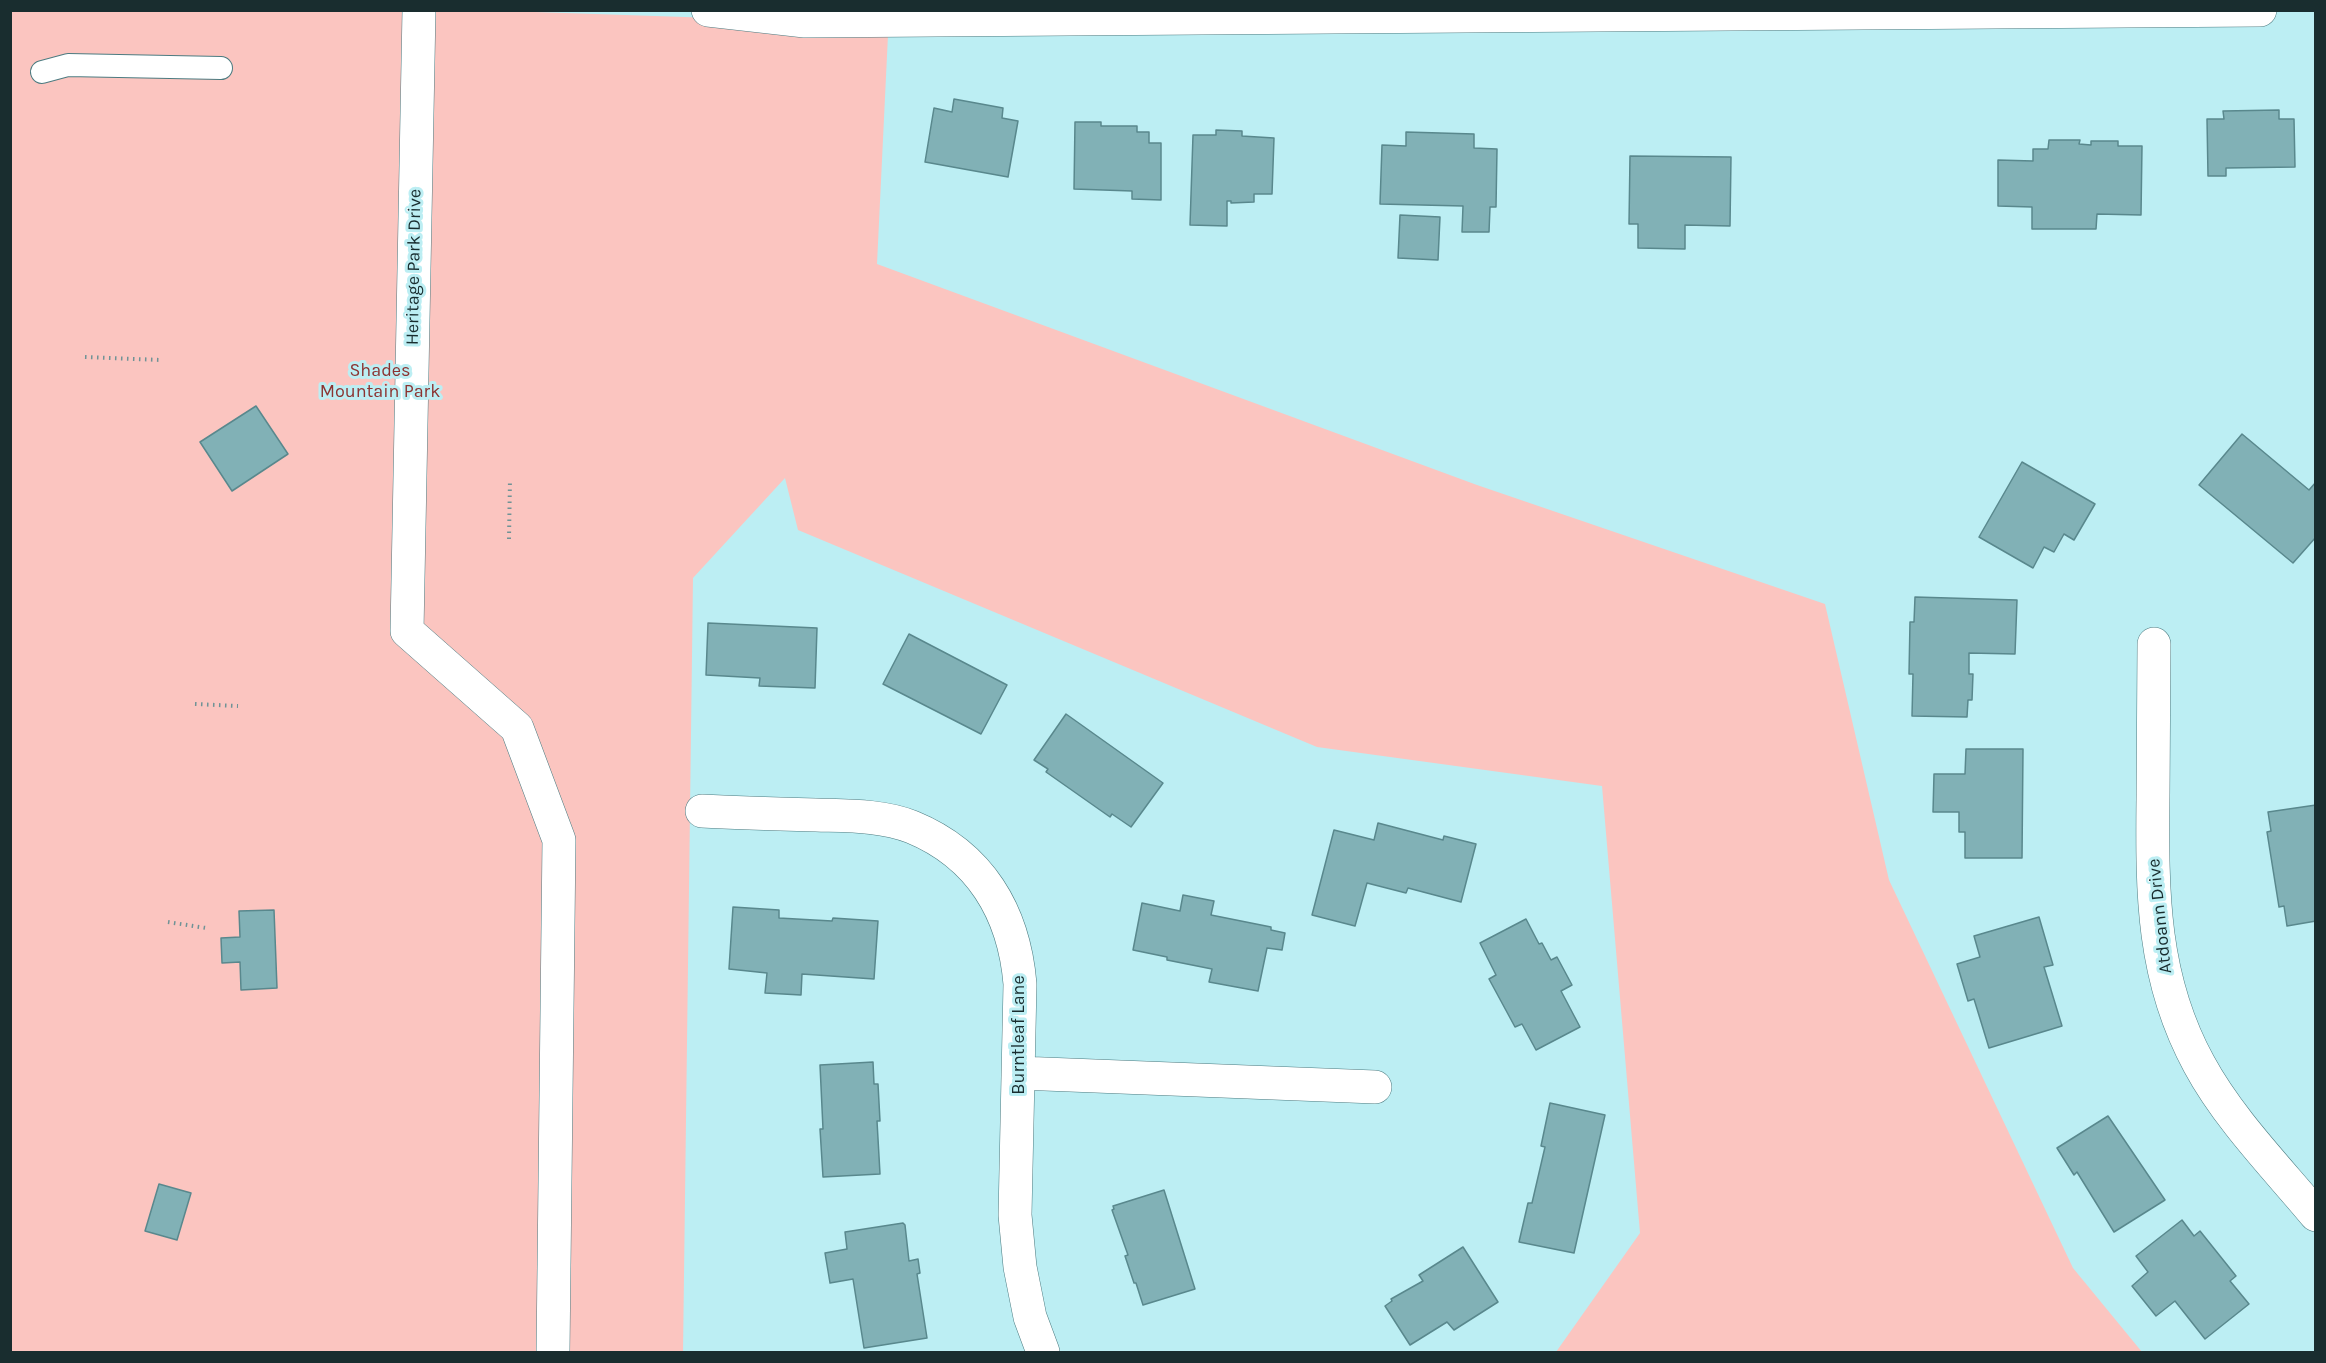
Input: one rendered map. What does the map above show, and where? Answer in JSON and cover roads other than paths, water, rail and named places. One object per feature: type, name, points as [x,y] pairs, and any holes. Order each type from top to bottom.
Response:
[{"type":"street","name":"Heritage Park Drive","points":[[419,10],[407,631],[517,728],[559,840],[553,1353]]},
{"type":"street","points":[[708,10],[805,21],[2260,10]]},
{"type":"street","name":"Atdoann Drive","points":[[2154,644],[2152,885],[2161,958],[2174,1010],[2199,1065],[2229,1110],[2316,1215]]},
{"type":"street","name":"Burntleaf Lane","points":[[702,812],[880,819],[910,827],[963,857],[984,881],[1001,907],[1012,934],[1018,960],[1020,984],[1015,1215],[1020,1267],[1030,1317],[1043,1353]]},
{"type":"street","points":[[1019,1073],[1375,1087]]},
{"type":"lane","points":[[42,72],[68,65],[221,68]]},
{"type":"park label","name":"Shades Mountain Park","points":[[380,382]]}]
